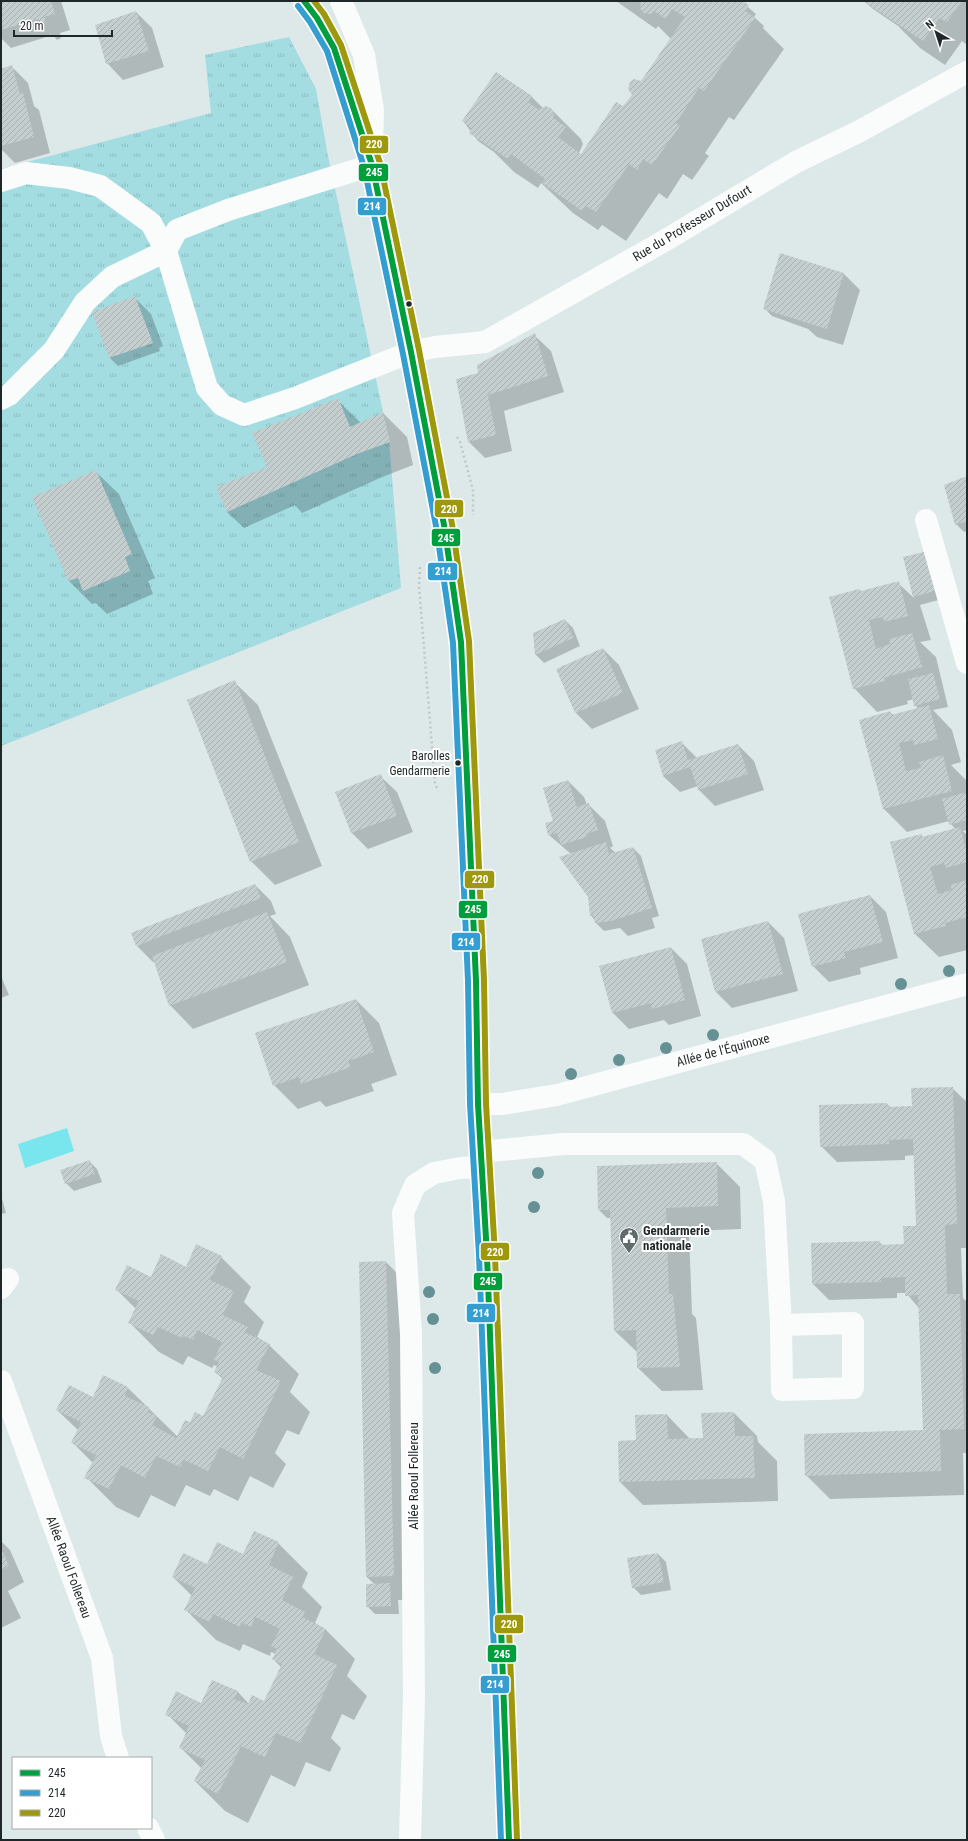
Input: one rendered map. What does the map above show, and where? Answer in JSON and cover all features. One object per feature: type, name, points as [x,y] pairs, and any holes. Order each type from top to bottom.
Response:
[{"type":"street","points":[[304,1],[317,18],[334,48],[372,164],[411,352],[444,525],[462,642],[476,981],[478,1104],[487,1255],[509,1840]]},
{"type":"street","points":[[341,1],[364,55],[373,110],[372,164]]},
{"type":"street","name":"Rue du Professeur Dufourt","points":[[1,181],[26,173],[69,178],[100,186],[151,223],[166,251],[207,388],[222,405],[244,416],[295,398],[411,352],[435,347],[485,342],[659,244],[790,165],[858,132],[967,72]]},
{"type":"street","points":[[1,399],[8,395],[54,350],[86,302],[112,277],[166,251],[177,230],[228,210],[372,164]]},
{"type":"street","points":[[926,520],[967,663]]},
{"type":"street","name":"Allée de l'Équinoxe","points":[[478,1104],[502,1104],[557,1095],[967,984]]},
{"type":"street","name":"Allée Raoul Follereau","points":[[410,1840],[414,1697],[412,1350],[403,1213],[416,1185],[434,1173],[460,1168],[481,1159],[563,1144],[743,1144],[766,1160],[774,1201],[781,1325]]},
{"type":"street","name":"Allée Raoul Follereau","points":[[1,1381],[102,1658],[111,1736],[118,1757]]},
{"type":"street","points":[[148,1829],[154,1840]]},
{"type":"green space","points":[[289,37],[316,89],[328,156],[389,440],[401,588],[1,746],[1,169],[211,113],[205,55]]},
{"type":"water","points":[[67,1128],[74,1151],[25,1168],[18,1144]]},
{"type":"building","points":[[1,1],[51,1],[55,14],[44,17],[46,22],[40,24],[39,19],[1,30]]},
{"type":"building","points":[[641,1],[743,1],[749,5],[745,11],[755,18],[704,91],[699,88],[676,123],[680,126],[652,165],[643,159],[637,170],[629,164],[596,212],[586,206],[582,211],[542,183],[545,179],[511,154],[508,159],[469,133],[471,128],[462,121],[496,72],[532,96],[528,102],[539,110],[545,106],[551,108],[554,114],[553,118],[566,127],[558,137],[581,154],[616,102],[623,106],[632,95],[628,89],[630,82],[634,79],[641,81],[685,17],[672,9],[666,19],[654,11],[651,14],[643,13],[640,8]]},
{"type":"building","points":[[863,1],[962,1],[947,22],[939,18],[923,41]]},
{"type":"building","points":[[136,11],[149,51],[106,64],[95,25]]},
{"type":"building","points":[[12,65],[20,94],[23,93],[34,137],[1,146],[1,69]]},
{"type":"building","points":[[780,253],[844,273],[827,329],[763,309]]},
{"type":"building","points":[[135,296],[153,343],[109,358],[92,312]]},
{"type":"building","points":[[535,333],[548,376],[488,395],[496,435],[468,442],[456,379],[478,373],[477,365]]},
{"type":"building","points":[[338,398],[350,427],[383,412],[390,442],[357,454],[227,512],[216,487],[267,467],[252,433]]},
{"type":"building","points":[[96,470],[132,554],[125,557],[130,571],[83,591],[78,578],[68,581],[32,497]]},
{"type":"building","points":[[967,476],[967,521],[955,525],[944,485]]},
{"type":"building","points":[[928,551],[938,590],[913,597],[903,557]]},
{"type":"building","points":[[899,581],[908,616],[884,622],[883,617],[869,620],[876,649],[890,644],[889,639],[912,633],[922,667],[884,678],[885,681],[853,689],[829,597],[859,589],[861,591]]},
{"type":"building","points":[[565,619],[573,638],[535,655],[533,633]]},
{"type":"building","points":[[603,648],[623,693],[575,713],[556,669]]},
{"type":"building","points":[[933,673],[940,699],[914,706],[908,679]]},
{"type":"building","points":[[235,680],[299,842],[250,862],[187,700]]},
{"type":"building","points":[[929,705],[938,739],[914,745],[913,740],[899,743],[906,771],[921,768],[919,762],[943,755],[952,791],[883,809],[859,720],[890,711],[891,715]]},
{"type":"building","points":[[682,741],[688,760],[738,744],[748,774],[698,790],[690,767],[663,776],[655,750]]},
{"type":"building","points":[[381,774],[397,816],[351,833],[335,792]]},
{"type":"building","points":[[568,780],[577,807],[589,803],[598,830],[586,834],[587,837],[561,845],[557,833],[548,835],[545,823],[553,821],[543,788]]},
{"type":"building","points":[[967,792],[967,820],[949,825],[942,799]]},
{"type":"building","points":[[960,827],[967,853],[967,862],[946,868],[944,863],[930,867],[938,894],[952,890],[950,885],[967,880],[967,917],[945,923],[946,926],[914,934],[890,842],[922,834],[922,837]]},
{"type":"building","points":[[606,842],[609,854],[633,847],[652,908],[611,921],[595,923],[593,915],[590,916],[588,897],[559,857]]},
{"type":"building","points":[[255,884],[261,898],[136,946],[131,933]]},
{"type":"building","points":[[870,895],[883,942],[844,952],[846,958],[812,967],[798,914]]},
{"type":"building","points":[[267,912],[287,962],[169,1006],[152,956]]},
{"type":"building","points":[[768,921],[783,974],[715,992],[701,939]]},
{"type":"building","points":[[671,947],[685,1000],[652,1009],[651,1003],[612,1013],[599,966]]},
{"type":"building","points":[[356,999],[374,1052],[348,1061],[351,1067],[301,1084],[299,1077],[273,1086],[255,1033]]},
{"type":"building","points":[[953,1087],[957,1224],[945,1225],[947,1294],[960,1294],[964,1429],[940,1430],[941,1471],[805,1476],[804,1434],[923,1430],[918,1295],[905,1296],[905,1277],[881,1278],[881,1282],[812,1284],[811,1243],[880,1241],[880,1245],[904,1244],[903,1226],[916,1226],[913,1139],[889,1140],[889,1144],[820,1147],[819,1105],[887,1103],[888,1107],[912,1106],[911,1088]]},
{"type":"building","points":[[90,1160],[95,1174],[65,1184],[60,1170]]},
{"type":"building","points":[[717,1162],[718,1206],[666,1208],[669,1294],[673,1294],[680,1367],[637,1368],[636,1330],[614,1331],[610,1210],[598,1210],[597,1166]]},
{"type":"building","points":[[196,1244],[222,1256],[210,1280],[234,1291],[223,1315],[248,1327],[244,1332],[270,1344],[256,1370],[281,1381],[243,1459],[220,1447],[208,1471],[184,1460],[180,1467],[156,1456],[145,1478],[121,1465],[109,1489],[84,1478],[96,1455],[71,1443],[81,1422],[56,1410],[69,1385],[93,1397],[103,1375],[128,1387],[125,1396],[149,1407],[148,1412],[157,1416],[152,1425],[176,1438],[185,1420],[190,1422],[195,1412],[203,1416],[223,1377],[214,1372],[219,1362],[214,1360],[222,1342],[197,1330],[193,1340],[184,1336],[182,1338],[158,1327],[153,1335],[128,1323],[139,1301],[115,1290],[127,1265],[151,1277],[161,1254],[186,1267]]},
{"type":"building","points":[[386,1261],[394,1576],[366,1577],[359,1262]]},
{"type":"building","points":[[734,1412],[735,1436],[753,1436],[755,1478],[619,1482],[618,1441],[636,1440],[635,1415],[667,1414],[668,1439],[703,1438],[701,1413]]},
{"type":"building","points":[[254,1531],[279,1542],[269,1565],[293,1577],[282,1600],[305,1612],[302,1617],[326,1629],[314,1654],[337,1665],[300,1743],[276,1733],[265,1757],[241,1746],[218,1794],[194,1781],[205,1760],[179,1748],[189,1726],[165,1715],[176,1691],[201,1703],[212,1680],[238,1691],[234,1699],[248,1704],[252,1695],[264,1701],[282,1664],[272,1659],[277,1649],[271,1646],[280,1629],[255,1617],[251,1627],[241,1622],[240,1627],[213,1614],[210,1622],[184,1610],[195,1588],[172,1577],[183,1553],[207,1564],[217,1542],[243,1554]]},
{"type":"building","points":[[1,1548],[9,1566],[1,1570]]},
{"type":"building","points":[[658,1553],[664,1582],[632,1588],[627,1558]]},
{"type":"building","points":[[390,1583],[391,1606],[366,1607],[366,1584]]},
{"type":"transit line","name":"245","points":[[304,1],[317,18],[334,48],[372,165],[411,352],[444,525],[461,642],[476,981],[478,1104],[487,1255],[509,1840]]},
{"type":"transit line","name":"220","points":[[314,1],[324,14],[341,45],[380,163],[419,350],[452,524],[469,641],[484,981],[486,1104],[495,1255],[517,1840]]},
{"type":"transit line","name":"214","points":[[298,6],[310,22],[327,51],[364,167],[403,354],[436,526],[453,643],[468,981],[470,1104],[479,1255],[501,1840]]},
{"type":"place","name":"Barolles Gendarmerie","points":[[458,763]]},
{"type":"place","name":"Gendarmerie nationale","points":[[629,1254]]}]
